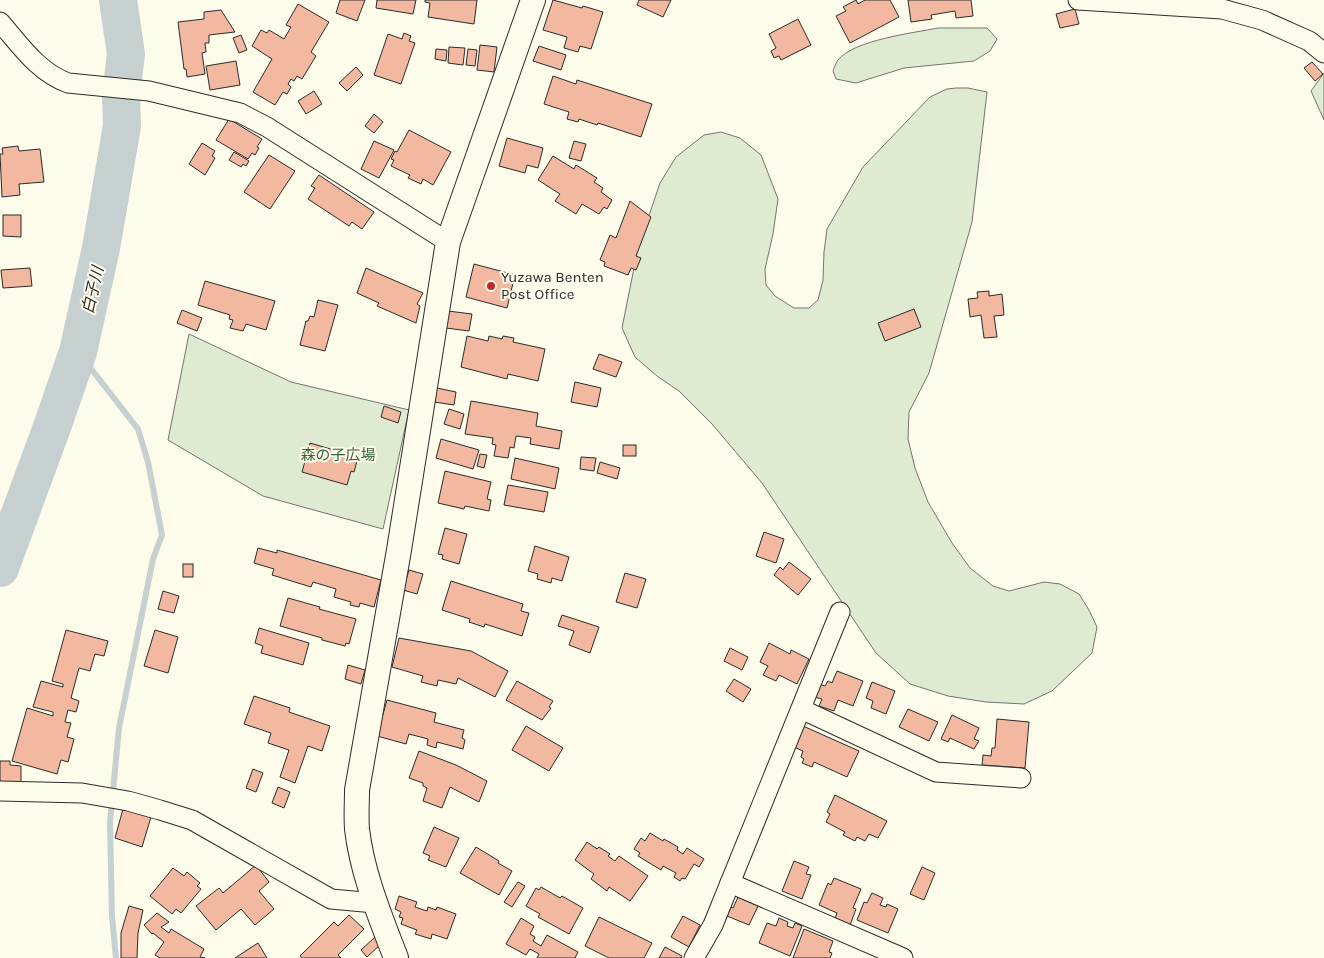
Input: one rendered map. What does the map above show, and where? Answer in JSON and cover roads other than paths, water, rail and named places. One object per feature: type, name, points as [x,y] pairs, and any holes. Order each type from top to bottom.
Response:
[{"type":"street","points":[[396,958],[375,903],[363,860],[357,828],[357,790],[399,550],[448,242],[532,0]]},
{"type":"street","points":[[1078,0],[1222,9],[1262,20],[1309,41],[1324,52]]},
{"type":"street","points":[[0,22],[45,71],[56,79],[68,83],[150,90],[240,114],[260,124],[448,242]]},
{"type":"street","points":[[694,958],[713,925],[840,612]]},
{"type":"street","points":[[801,709],[936,772],[1020,778]]},
{"type":"street","points":[[0,791],[82,793],[128,801],[192,820],[331,899],[375,903]]},
{"type":"street","points":[[730,883],[904,958]]},
{"type":"waterway","name":"白子川","points":[[0,568],[78,352],[101,248],[122,126],[121,95],[126,54],[118,0]]},
{"type":"waterway","points":[[78,352],[138,429],[148,462],[162,535],[153,559],[119,728],[110,822],[112,916],[116,958]]},
{"type":"place","name":"Yuzawa Benten Post Office","points":[[491,286]]},
{"type":"park label","name":"森の子広場","points":[[338,455]]}]
